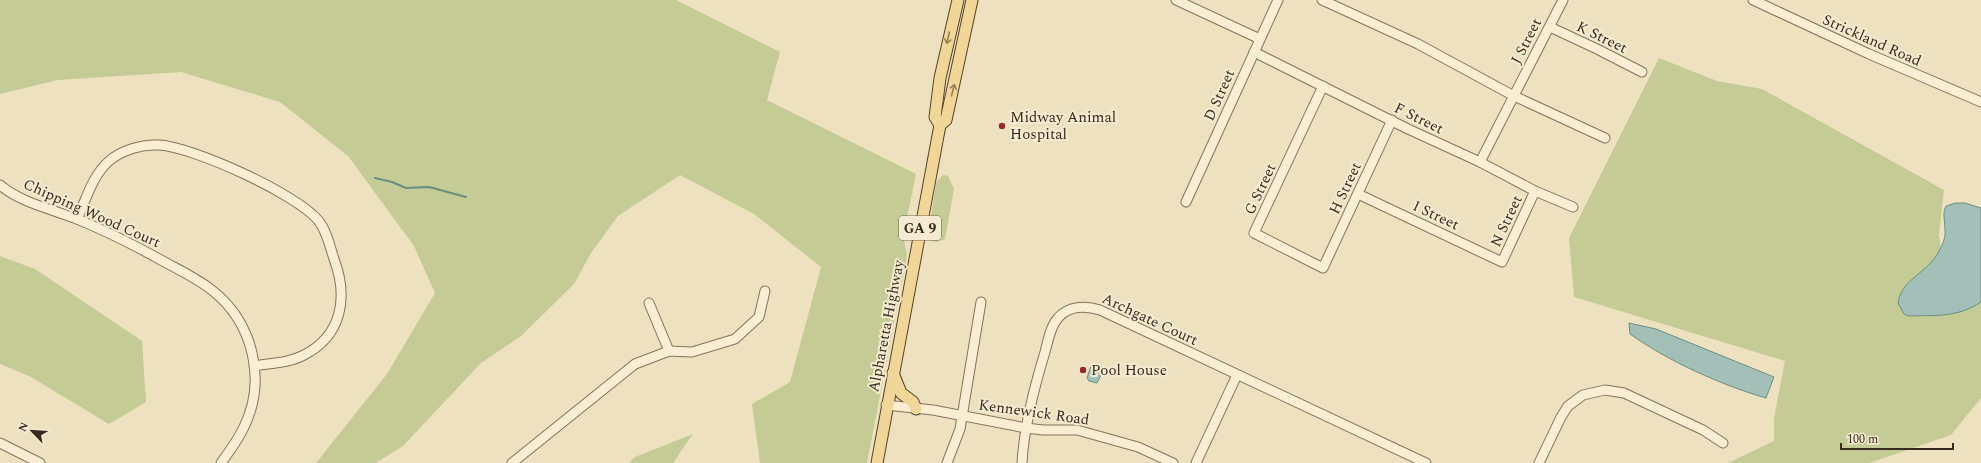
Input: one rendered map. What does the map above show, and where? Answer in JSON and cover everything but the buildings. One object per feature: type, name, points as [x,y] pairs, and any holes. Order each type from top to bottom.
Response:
[{"type":"main road","name":"GA 9","points":[[958,0],[940,78],[935,117],[940,125],[946,120],[972,0]]},
{"type":"main road","name":"Alpharetta Highway","points":[[877,463],[886,405],[940,125]]},
{"type":"main road","points":[[893,371],[901,393],[913,402],[916,408]]},
{"type":"street","name":"D Street","points":[[1186,202],[1278,0]]},
{"type":"street","points":[[1322,0],[1418,44],[1514,96],[1605,138]]},
{"type":"street","name":"J Street","points":[[1514,96],[1564,0]]},
{"type":"street","name":"Strickland Road","points":[[1754,0],[1869,54],[1981,102]]},
{"type":"street","points":[[1182,1],[1260,39]]},
{"type":"street","name":"K Street","points":[[1550,27],[1642,72]]},
{"type":"street","name":"F Street","points":[[1254,52],[1480,162],[1535,191],[1573,207]]},
{"type":"street","name":"G Street","points":[[1323,86],[1254,233],[1323,268]]},
{"type":"street","points":[[1480,162],[1514,96]]},
{"type":"street","name":"H Street","points":[[1323,268],[1392,120]]},
{"type":"street","points":[[77,219],[95,178],[102,168],[110,161],[130,149],[149,145],[172,147],[222,163],[308,210],[322,226],[340,275],[342,296],[338,318],[325,338],[304,355],[281,362],[254,366]]},
{"type":"street","name":"Chipping Wood Court","points":[[0,185],[30,202],[77,219],[132,244],[199,281],[214,291],[230,307],[243,325],[254,366],[254,394],[250,412],[244,428],[221,463]]},
{"type":"street","name":"N Street","points":[[1502,262],[1535,191]]},
{"type":"street","name":"I Street","points":[[1358,194],[1502,262]]},
{"type":"street","points":[[512,463],[635,364],[669,351],[692,352],[734,339],[759,317],[765,291]]},
{"type":"street","points":[[947,463],[960,429],[980,302]]},
{"type":"street","points":[[649,303],[669,351]]},
{"type":"street","name":"Archgate Court","points":[[1022,463],[1026,428],[1034,388],[1051,330],[1062,314],[1074,308],[1090,307],[1100,310],[1426,463]]},
{"type":"street","points":[[1196,463],[1237,375]]},
{"type":"street","points":[[1539,463],[1561,417],[1568,406],[1583,395],[1598,390],[1611,390],[1624,393],[1703,430],[1723,443]]},
{"type":"street","name":"Kennewick Road","points":[[886,405],[916,408],[1026,428],[1043,430],[1077,430],[1138,447],[1173,463]]},
{"type":"street","points":[[0,443],[40,463]]},
{"type":"green space","points":[[0,0],[676,0],[780,52],[767,100],[916,174],[903,236],[907,255],[867,463],[760,463],[752,404],[790,382],[821,267],[754,214],[680,175],[618,216],[591,253],[574,284],[521,336],[481,363],[403,446],[376,463],[316,463],[387,374],[435,293],[414,246],[348,156],[280,102],[181,72],[58,80],[0,94]]},
{"type":"green space","points":[[1659,58],[1717,81],[1762,89],[1944,190],[1939,235],[1944,273],[1981,287],[1981,398],[1951,435],[1869,463],[1728,463],[1774,441],[1774,418],[1785,361],[1574,297],[1569,238]]},
{"type":"green space","points":[[943,175],[948,176],[954,189],[945,239],[937,242],[932,241],[928,235],[936,184]]},
{"type":"green space","points":[[0,256],[35,269],[142,341],[146,402],[109,424],[29,376],[0,364]]},
{"type":"green space","points":[[693,434],[673,463],[629,463],[635,457]]},
{"type":"water","points":[[1956,203],[1965,203],[1981,208],[1981,302],[1963,311],[1946,315],[1909,316],[1904,314],[1898,303],[1900,295],[1908,283],[1926,268],[1938,253],[1945,237],[1944,214],[1946,206]]},
{"type":"water","points":[[1629,323],[1656,329],[1774,377],[1766,398],[1713,379],[1661,354],[1630,334]]},
{"type":"water","points":[[1094,364],[1102,367],[1101,375],[1097,383],[1089,381],[1087,378],[1091,366]]},
{"type":"waterway","points":[[375,178],[392,182],[406,188],[429,187],[466,197]]},
{"type":"place","name":"Midway Animal Hospital","points":[[1002,126]]},
{"type":"place","name":"Pool House","points":[[1083,370]]}]
